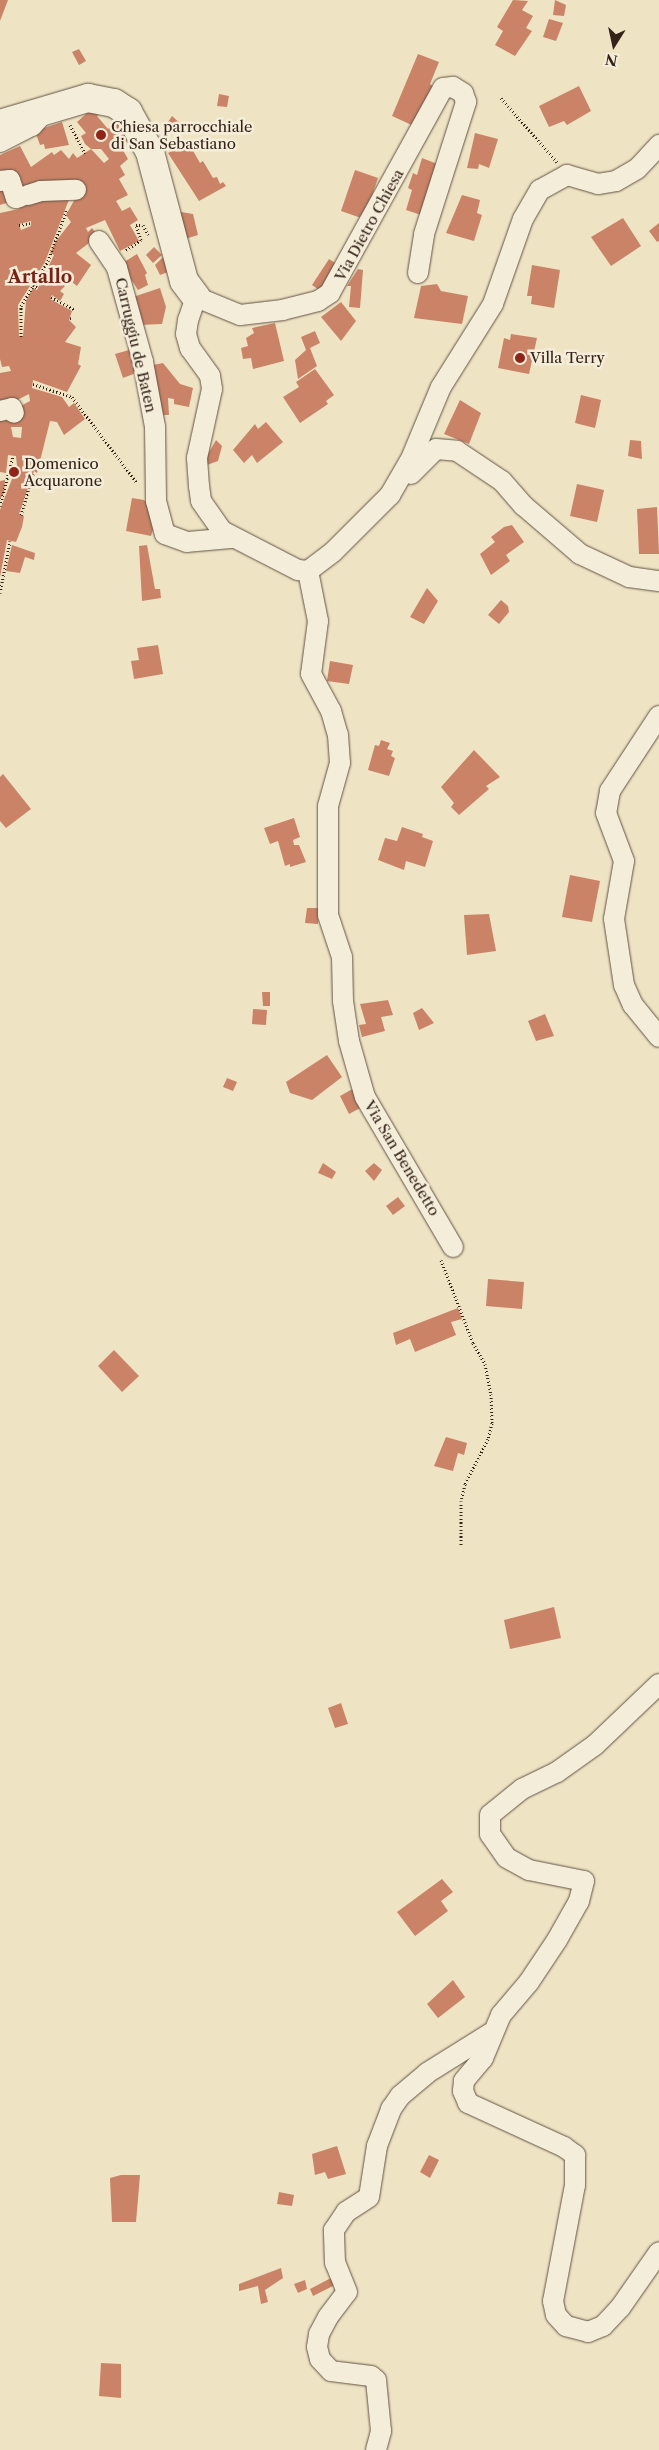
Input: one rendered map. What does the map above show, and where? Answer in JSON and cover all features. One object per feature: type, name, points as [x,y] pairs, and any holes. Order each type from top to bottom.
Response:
[{"type":"street","name":"Via Dietro Chiesa","points":[[196,297],[240,315],[282,310],[318,301],[330,293],[443,88],[452,87],[463,93],[466,102],[424,234],[418,273]]},
{"type":"street","points":[[0,124],[88,98],[114,103],[128,112],[141,131],[150,152],[184,281],[196,297],[188,320],[186,334],[190,348],[210,376],[212,390],[198,458],[201,501],[208,513],[232,538],[298,570],[308,571],[333,552],[436,449],[457,451],[502,481],[524,506],[580,554],[630,577],[659,581]]},
{"type":"street","points":[[0,142],[32,126],[56,106]]},
{"type":"street","points":[[390,495],[414,453],[441,387],[493,304],[531,204],[550,182],[569,176],[598,184],[616,181],[637,169],[659,145]]},
{"type":"street","points":[[0,181],[10,180],[16,198],[76,190]]},
{"type":"street","name":"Carruggiu de Baten","points":[[99,241],[117,268],[126,299],[155,427],[156,500],[165,534],[187,542],[232,538]]},
{"type":"street","name":"Via San Benedetto","points":[[308,571],[318,621],[311,674],[331,711],[338,735],[340,763],[328,806],[328,915],[342,957],[343,1000],[349,1041],[365,1097],[446,1250]]},
{"type":"street","points":[[659,716],[610,791],[606,813],[621,846],[624,862],[614,919],[624,985],[632,1005],[659,1037]]},
{"type":"street","points":[[659,1684],[595,1745],[557,1772],[522,1789],[490,1815],[490,1834],[507,1858],[529,1870],[584,1881],[579,1901],[557,1940],[529,1982],[501,2015],[491,2034],[483,2058],[464,2081],[463,2091],[468,2103],[564,2147],[575,2155],[576,2185],[553,2302],[560,2322],[580,2332],[602,2326],[620,2308],[659,2252]]},
{"type":"street","points":[[376,2450],[381,2431],[376,2380],[371,2376],[331,2371],[320,2359],[317,2347],[319,2334],[328,2317],[347,2292],[335,2263],[334,2230],[346,2212],[365,2203],[369,2197],[377,2146],[392,2108],[400,2096],[427,2073],[491,2034]]},
{"type":"path","points":[[501,98],[569,176]]},
{"type":"path","points":[[56,106],[85,153]]},
{"type":"path","points":[[21,336],[23,299],[48,262],[59,225],[76,190]]},
{"type":"path","points":[[19,225],[31,223]]},
{"type":"path","points":[[33,285],[38,288]]},
{"type":"path","points":[[51,296],[74,309]]},
{"type":"path","points":[[33,384],[72,397],[135,481],[156,500]]},
{"type":"path","points":[[0,506],[12,473],[13,456]]},
{"type":"path","points":[[21,515],[33,474]]},
{"type":"path","points":[[0,592],[10,541]]},
{"type":"path","points":[[446,1250],[473,1343],[485,1364],[491,1394],[492,1424],[488,1439],[472,1468],[461,1501],[461,1546]]},
{"type":"building","points":[[0,0],[8,0],[0,21]]},
{"type":"building","points":[[513,0],[528,1],[522,10],[533,16],[526,28],[532,31],[515,56],[495,45],[503,31],[497,27]]},
{"type":"building","points":[[555,0],[566,5],[564,16],[553,15]]},
{"type":"building","points":[[549,19],[563,23],[556,41],[543,37]]},
{"type":"building","points":[[79,49],[86,61],[79,65],[72,52]]},
{"type":"building","points":[[418,54],[439,62],[430,84],[433,86],[416,127],[392,116]]},
{"type":"building","points":[[579,86],[591,111],[567,125],[564,121],[549,127],[539,106]]},
{"type":"building","points":[[219,94],[229,96],[227,107],[217,106]]},
{"type":"building","points":[[98,103],[104,110],[97,116],[108,129],[118,120],[131,139],[120,145],[128,159],[120,166],[125,175],[119,179],[128,195],[116,201],[122,211],[130,207],[138,220],[130,225],[139,241],[120,251],[105,220],[86,228],[88,232],[92,228],[98,236],[76,253],[91,265],[77,286],[63,275],[58,282],[65,286],[60,291],[64,294],[60,301],[52,295],[50,299],[72,311],[69,320],[76,327],[65,342],[81,347],[78,364],[81,366],[67,392],[33,380],[32,388],[62,397],[69,407],[74,403],[85,419],[64,435],[57,422],[50,421],[37,473],[34,471],[19,514],[24,516],[22,527],[16,542],[7,540],[0,577],[0,510],[17,466],[16,456],[8,455],[6,473],[0,472],[0,417],[30,401],[29,394],[0,409],[0,373],[11,371],[9,366],[2,367],[0,359],[0,213],[19,209],[22,204],[0,179],[0,155],[20,146],[31,167],[52,152],[54,155],[61,150],[69,159],[73,153],[77,158],[91,149],[85,144],[81,136],[86,133],[77,122]],"holes":[[[91,149],[101,149],[109,159],[104,163]],[[78,180],[82,186],[66,215],[71,222],[56,241],[50,253],[54,255],[37,290],[33,288],[26,301],[23,336],[19,337],[18,305],[45,262],[70,197],[71,182]],[[31,221],[31,226],[21,230],[19,224]],[[11,427],[22,427],[21,438],[13,437]]]},
{"type":"building","points":[[172,116],[182,125],[178,130],[168,122]]},
{"type":"building","points":[[62,122],[69,145],[45,149],[44,144],[40,145],[35,131]]},
{"type":"building","points":[[475,133],[498,139],[489,168],[479,164],[478,169],[467,168]]},
{"type":"building","points":[[188,142],[200,163],[203,161],[213,178],[217,177],[220,184],[223,182],[226,186],[199,201],[168,153]]},
{"type":"building","points":[[422,158],[440,165],[424,216],[406,210],[412,190],[408,188],[413,173],[417,175]]},
{"type":"building","points":[[355,170],[378,178],[364,219],[341,211]]},
{"type":"building","points":[[0,184],[13,201],[0,205]]},
{"type":"building","points":[[462,195],[480,200],[477,213],[482,215],[474,241],[446,233]]},
{"type":"building","points":[[175,211],[193,214],[198,235],[182,240]]},
{"type":"building","points":[[623,218],[641,246],[611,266],[591,237]]},
{"type":"building","points":[[659,223],[659,241],[657,242],[649,231]]},
{"type":"building","points":[[154,247],[162,255],[153,263],[146,255]]},
{"type":"building","points":[[137,254],[147,273],[145,275],[148,285],[138,290],[121,264]]},
{"type":"building","points":[[163,257],[171,271],[160,275],[155,265]]},
{"type":"building","points":[[329,259],[340,266],[322,292],[312,285]]},
{"type":"building","points":[[532,265],[560,270],[554,308],[531,304],[532,296],[527,296]]},
{"type":"building","points":[[358,269],[363,270],[360,308],[349,307],[351,286],[347,286]]},
{"type":"building","points":[[437,284],[441,291],[468,296],[462,324],[414,318],[421,286]]},
{"type":"building","points":[[160,288],[166,307],[162,324],[139,325],[130,298]]},
{"type":"building","points":[[341,302],[356,321],[341,341],[321,317]]},
{"type":"building","points":[[275,323],[284,361],[253,369],[251,358],[243,359],[241,348],[248,346],[246,338],[254,333],[252,328]]},
{"type":"building","points":[[315,331],[320,343],[310,348],[317,366],[298,379],[295,360],[306,350],[301,337]]},
{"type":"building","name":"Villa Terry","points":[[511,334],[537,338],[529,374],[498,368],[504,338],[510,340]]},
{"type":"building","points":[[129,350],[136,373],[123,378],[115,354]]},
{"type":"building","points":[[163,363],[180,384],[193,388],[189,407],[174,404],[174,399],[168,398],[169,415],[159,415],[148,366]]},
{"type":"building","points":[[315,369],[334,395],[326,401],[328,404],[300,423],[283,397],[299,387],[296,382]]},
{"type":"building","points":[[581,395],[601,400],[595,428],[575,423]]},
{"type":"building","points":[[460,400],[481,413],[469,444],[444,434]]},
{"type":"building","points":[[266,422],[283,442],[257,463],[252,455],[244,463],[233,450],[255,424],[258,429]]},
{"type":"building","points":[[216,440],[222,446],[218,461],[207,465],[207,456]]},
{"type":"building","points":[[630,440],[641,441],[642,459],[628,456]]},
{"type":"building","points":[[5,480],[4,493],[0,499],[0,481]]},
{"type":"building","points":[[577,484],[604,490],[597,522],[570,516]]},
{"type":"building","points":[[132,498],[144,500],[158,513],[151,536],[126,531]]},
{"type":"building","points":[[657,507],[659,554],[639,554],[637,509]]},
{"type":"building","points":[[512,525],[524,542],[506,555],[510,561],[491,575],[480,554],[495,542],[491,537],[504,527]]},
{"type":"building","points":[[12,545],[35,553],[34,560],[25,557],[20,573],[6,571]]},
{"type":"building","points":[[147,545],[155,589],[160,589],[161,598],[142,601],[139,546]]},
{"type":"building","points":[[427,588],[438,601],[424,624],[410,617]]},
{"type":"building","points":[[501,600],[508,606],[509,612],[499,624],[488,615]]},
{"type":"building","points":[[158,645],[163,674],[134,679],[131,661],[139,660],[137,648]]},
{"type":"building","points":[[330,661],[353,665],[349,684],[327,681]]},
{"type":"building","points":[[381,740],[390,743],[387,749],[393,751],[391,756],[395,758],[389,776],[368,770],[375,745],[379,746]]},
{"type":"building","points":[[474,750],[500,777],[486,786],[489,789],[459,815],[451,807],[454,803],[441,787]]},
{"type":"building","points":[[3,774],[31,809],[6,828],[0,821],[0,777]]},
{"type":"building","points":[[294,818],[300,837],[293,840],[294,845],[299,845],[306,862],[290,867],[290,864],[285,866],[278,841],[270,844],[264,828]]},
{"type":"building","points":[[402,827],[423,834],[422,837],[433,841],[425,867],[406,861],[404,870],[378,860],[385,838],[397,841]]},
{"type":"building","points":[[570,875],[600,881],[592,922],[562,917]]},
{"type":"building","points":[[307,908],[319,908],[318,924],[305,923]]},
{"type":"building","points":[[489,914],[496,951],[467,955],[464,915]]},
{"type":"building","points":[[262,992],[270,992],[270,1006],[263,1006]]},
{"type":"building","points":[[388,1000],[393,1015],[381,1017],[385,1031],[362,1037],[359,1025],[366,1024],[360,1004]]},
{"type":"building","points":[[422,1008],[434,1023],[419,1030],[413,1013]]},
{"type":"building","points":[[253,1009],[267,1010],[266,1025],[252,1024]]},
{"type":"building","points":[[545,1014],[554,1036],[536,1041],[528,1021]]},
{"type":"building","points":[[327,1055],[342,1077],[312,1100],[290,1093],[286,1082]]},
{"type":"building","points":[[227,1078],[237,1082],[233,1091],[223,1087]]},
{"type":"building","points":[[356,1087],[364,1106],[349,1114],[340,1096]]},
{"type":"building","points":[[323,1163],[336,1172],[332,1179],[318,1173]]},
{"type":"building","points":[[374,1163],[382,1170],[374,1181],[365,1171]]},
{"type":"building","points":[[398,1197],[405,1206],[393,1215],[386,1206]]},
{"type":"building","points":[[488,1279],[524,1282],[522,1309],[486,1306]]},
{"type":"building","points":[[458,1308],[462,1319],[451,1322],[456,1335],[415,1352],[410,1339],[396,1345],[393,1333]]},
{"type":"building","points":[[114,1350],[139,1376],[122,1392],[98,1366]]},
{"type":"building","points":[[446,1437],[467,1443],[464,1455],[458,1453],[453,1471],[434,1466]]},
{"type":"building","points":[[554,1607],[561,1638],[510,1649],[504,1620]]},
{"type":"building","points":[[341,1703],[348,1724],[335,1728],[328,1708]]},
{"type":"building","points":[[442,1879],[453,1892],[441,1901],[448,1911],[415,1936],[397,1912]]},
{"type":"building","points":[[453,1980],[465,1997],[438,2018],[427,2004]]},
{"type":"building","points":[[337,2146],[346,2174],[328,2179],[325,2172],[315,2175],[312,2154]]},
{"type":"building","points":[[429,2155],[439,2160],[430,2178],[420,2172]]},
{"type":"building","points":[[121,2175],[140,2175],[136,2222],[112,2222],[110,2178]]},
{"type":"building","points":[[279,2192],[294,2195],[292,2206],[277,2204]]},
{"type":"building","points":[[281,2268],[283,2278],[265,2290],[268,2302],[261,2304],[258,2286],[239,2291],[239,2284]]},
{"type":"building","points":[[331,2278],[335,2285],[313,2296],[310,2289]]},
{"type":"building","points":[[305,2280],[307,2289],[298,2293],[294,2284]]},
{"type":"building","points":[[101,2363],[121,2364],[121,2398],[99,2396]]},
{"type":"place","name":"Chiesa parrocchiale di San Sebastiano","points":[[101,135]]},
{"type":"place","name":"Villa Terry","points":[[520,358]]},
{"type":"place","name":"Domenico Acquarone","points":[[14,472]]},
{"type":"district","name":"Artallo","points":[[40,277]]}]
